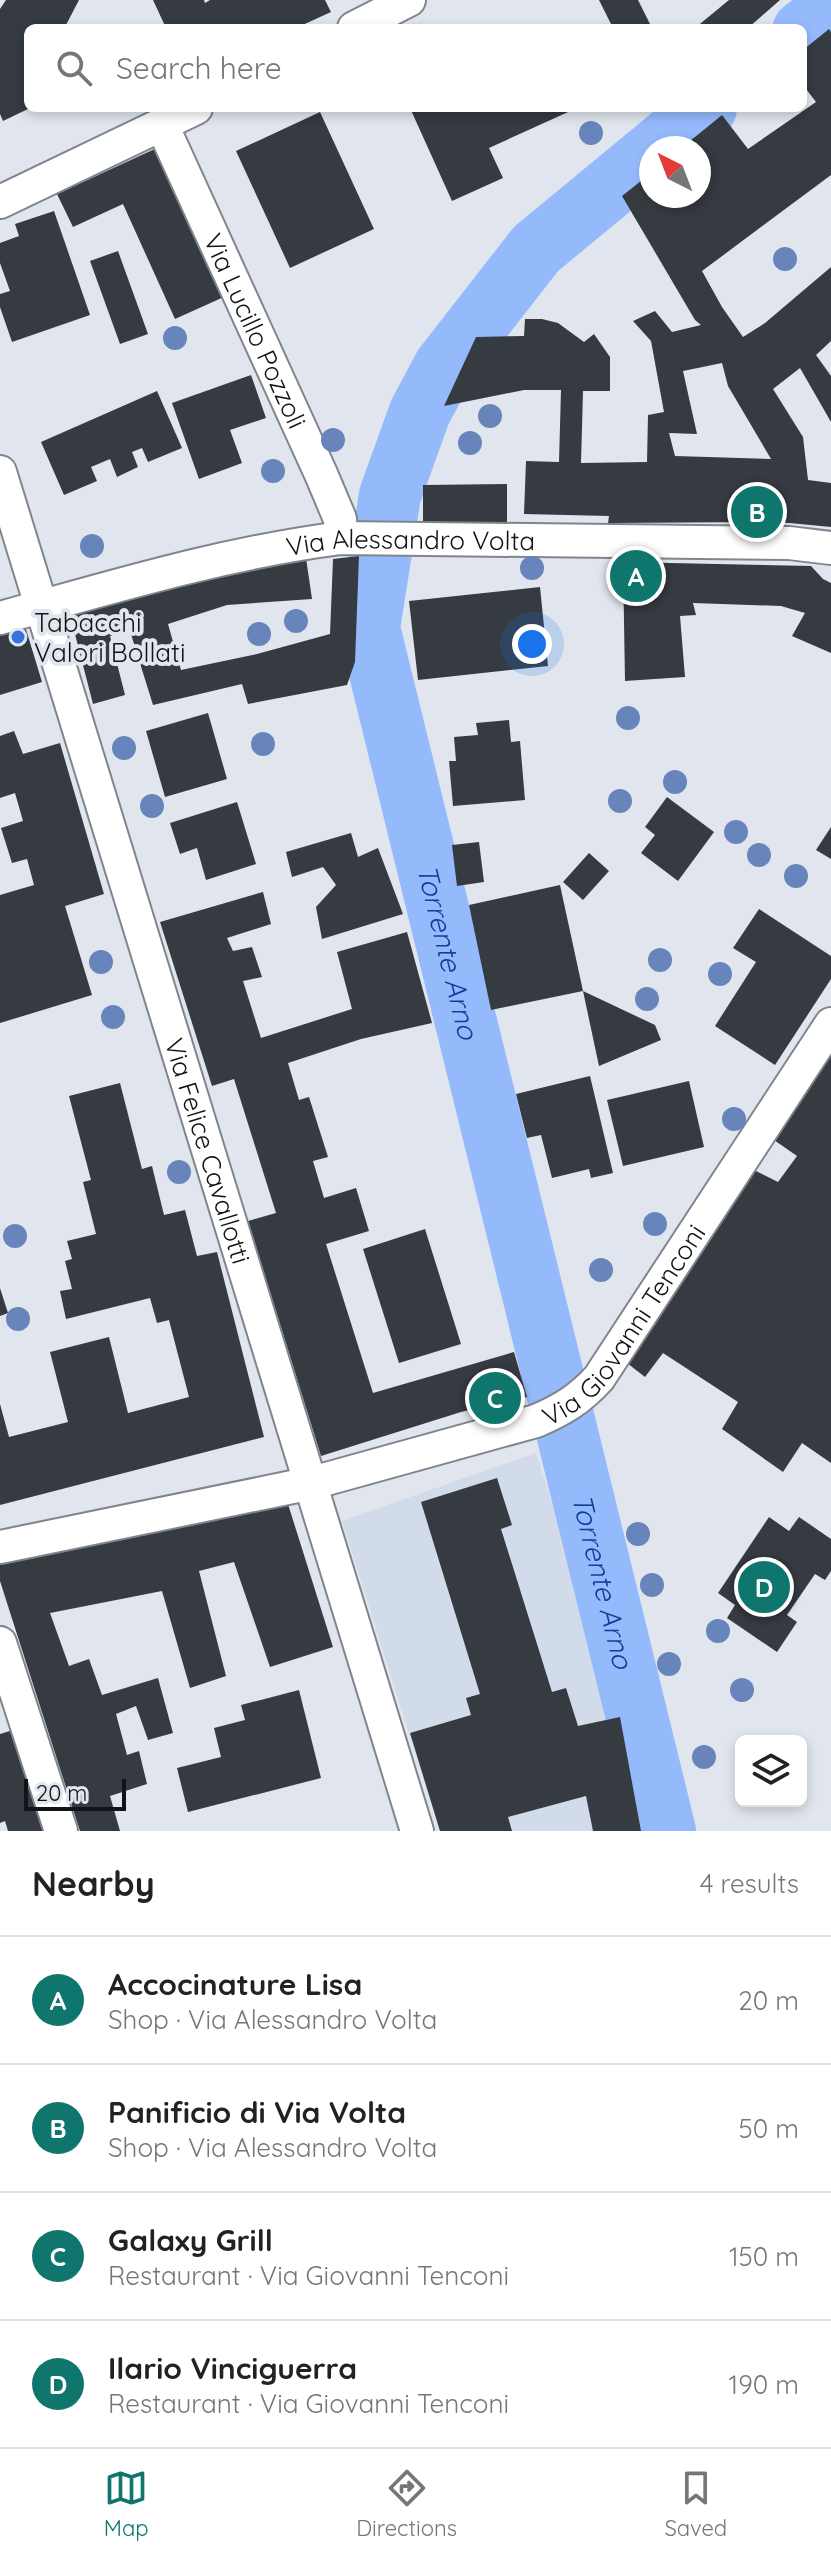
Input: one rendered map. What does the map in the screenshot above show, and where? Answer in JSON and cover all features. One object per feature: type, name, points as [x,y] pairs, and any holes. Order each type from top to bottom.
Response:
[{"type":"street","points":[[362,24],[409,0]]},
{"type":"street","points":[[0,202],[188,112]]},
{"type":"street","name":"Via Lucillo Pozzoli","points":[[162,125],[351,539]]},
{"type":"street","name":"Via Felice Cavallotti","points":[[0,472],[417,1831]]},
{"type":"street","name":"Via Alessandro Volta","points":[[0,618],[199,563],[279,546],[351,539],[789,543],[831,548]]},
{"type":"street","name":"Via Giovanni Tenconi","points":[[0,1547],[312,1483],[536,1421],[564,1409],[599,1378],[831,1024]]},
{"type":"street","points":[[0,1643],[61,1831]]},
{"type":"shaded area","points":[[536,1453],[620,1717],[641,1831],[440,1831],[342,1521]]},
{"type":"building","points":[[6,0],[79,0],[67,24],[24,24],[24,111],[3,121],[0,114],[0,9]]},
{"type":"building","points":[[153,0],[204,0],[205,3],[210,0],[325,0],[331,12],[305,24],[164,24]]},
{"type":"building","points":[[599,0],[638,0],[650,24],[611,24]]},
{"type":"building","points":[[729,0],[780,0],[753,24],[700,24]]},
{"type":"building","points":[[829,29],[831,175],[702,271],[743,337],[765,323],[831,267],[831,341],[816,355],[831,376],[831,422],[800,368],[773,389],[803,437],[808,480],[831,483],[831,527],[779,522],[608,523],[609,516],[524,514],[526,461],[559,462],[561,390],[524,390],[444,406],[476,337],[524,336],[525,319],[558,323],[584,342],[594,334],[610,357],[610,391],[583,391],[581,463],[647,462],[648,415],[664,412],[651,341],[633,321],[655,311],[672,332],[701,325],[695,320],[622,196],[639,183],[639,208],[711,208],[711,136],[696,136],[722,115],[748,149],[802,112],[807,112],[807,108],[816,102],[807,90],[807,47]],"holes":[[[722,363],[728,386],[771,459],[675,456],[669,433],[697,434],[683,371]]]},
{"type":"building","points":[[320,112],[374,229],[290,268],[236,151]]},
{"type":"building","points":[[412,112],[568,112],[489,148],[503,178],[452,201]]},
{"type":"building","points":[[159,147],[226,296],[175,319],[123,204],[73,227],[57,194]]},
{"type":"building","points":[[54,211],[90,315],[12,342],[0,307],[0,294],[10,291],[0,263],[0,243],[19,236],[15,224]]},
{"type":"building","points":[[118,251],[148,334],[120,344],[90,261]]},
{"type":"building","points":[[251,375],[266,418],[230,430],[242,463],[199,479],[172,403]]},
{"type":"building","points":[[157,391],[182,448],[148,462],[142,448],[132,452],[138,467],[117,477],[110,459],[91,467],[97,481],[64,495],[41,442]]},
{"type":"building","points":[[507,484],[507,524],[423,525],[423,485]]},
{"type":"building","points":[[359,556],[355,662],[347,685],[248,704],[242,684],[153,705],[130,631],[110,636],[125,695],[93,704],[69,611],[220,570],[306,558],[312,599],[227,605],[168,624],[181,670],[330,634],[333,559]]},
{"type":"building","points":[[623,562],[811,566],[831,583],[831,653],[792,636],[805,613],[781,606],[693,603],[696,615],[680,616],[685,677],[625,681]]},
{"type":"building","points":[[540,587],[548,666],[418,680],[409,601]]},
{"type":"building","points":[[25,626],[42,682],[0,695],[0,633]]},
{"type":"building","points":[[208,713],[227,779],[165,797],[146,731]]},
{"type":"building","points":[[509,720],[511,742],[520,741],[525,800],[453,806],[449,761],[456,761],[454,737],[478,735],[476,723]]},
{"type":"building","points":[[14,731],[23,754],[60,743],[104,894],[65,906],[92,995],[0,1023],[0,895],[34,885],[27,859],[12,863],[1,828],[23,821],[15,793],[0,798],[0,736]]},
{"type":"building","points":[[667,797],[714,832],[678,881],[641,853],[655,835],[645,827]]},
{"type":"building","points":[[237,802],[256,864],[206,880],[197,848],[180,854],[170,823]]},
{"type":"building","points":[[831,827],[831,859],[816,850]]},
{"type":"building","points":[[351,833],[358,857],[378,848],[403,914],[322,939],[316,907],[336,885],[323,867],[292,877],[286,852]]},
{"type":"building","points":[[479,842],[484,882],[457,886],[452,845]]},
{"type":"building","points":[[589,853],[609,871],[583,900],[563,882]]},
{"type":"building","points":[[560,885],[583,991],[491,1010],[469,905]]},
{"type":"building","points":[[263,892],[271,924],[227,938],[233,951],[252,947],[262,977],[243,981],[261,1038],[352,1009],[337,952],[407,932],[432,1023],[361,1039],[288,1063],[299,1100],[309,1097],[328,1157],[313,1161],[324,1198],[356,1188],[369,1231],[326,1244],[373,1393],[514,1352],[527,1397],[461,1412],[321,1456],[248,1221],[276,1213],[234,1079],[212,1086],[160,922]]},
{"type":"building","points":[[759,909],[831,956],[831,979],[775,1065],[715,1026],[756,962],[733,948]]},
{"type":"building","points":[[583,991],[655,1025],[661,1040],[599,1066]]},
{"type":"building","points":[[831,1055],[831,1463],[802,1443],[783,1472],[722,1429],[738,1402],[663,1353],[645,1377],[627,1363],[754,1170],[778,1182],[797,1156],[774,1140]]},
{"type":"building","points":[[590,1076],[613,1173],[591,1178],[589,1169],[552,1178],[541,1135],[527,1138],[516,1094]]},
{"type":"building","points":[[689,1081],[704,1147],[623,1166],[607,1100]]},
{"type":"building","points":[[120,1083],[142,1169],[152,1166],[164,1215],[185,1210],[197,1256],[217,1252],[264,1437],[0,1505],[0,1404],[9,1437],[68,1422],[50,1352],[109,1337],[128,1413],[189,1397],[169,1320],[157,1323],[150,1298],[66,1319],[60,1291],[72,1289],[65,1261],[72,1259],[67,1241],[96,1234],[83,1182],[91,1180],[69,1096]]},
{"type":"building","points":[[425,1229],[461,1344],[399,1363],[363,1249]]},
{"type":"building","points":[[0,1288],[8,1313],[0,1316]]},
{"type":"building","points":[[497,1478],[512,1525],[501,1529],[552,1692],[566,1688],[578,1726],[620,1717],[641,1831],[593,1831],[586,1796],[508,1817],[512,1831],[440,1831],[410,1733],[471,1715],[466,1698],[480,1694],[421,1502]]},
{"type":"building","points":[[287,1501],[333,1647],[270,1667],[234,1562],[199,1571],[226,1676],[190,1688],[162,1591],[50,1613],[69,1666],[89,1659],[102,1695],[158,1678],[173,1733],[148,1740],[136,1706],[116,1714],[127,1755],[139,1751],[147,1784],[110,1796],[120,1831],[80,1831],[0,1581],[0,1559]]},
{"type":"building","points":[[769,1517],[789,1531],[799,1517],[831,1539],[831,1571],[825,1580],[815,1574],[787,1615],[797,1622],[777,1652],[727,1618],[735,1605],[718,1593]]},
{"type":"building","points":[[299,1690],[321,1778],[188,1812],[177,1768],[221,1757],[214,1728],[245,1720],[241,1705]]},
{"type":"building","points":[[13,1730],[45,1831],[8,1831],[5,1821],[0,1823],[0,1734]]},
{"type":"waterway","name":"Torrente Arno","points":[[807,28],[831,9]]},
{"type":"waterway","name":"Torrente Arno","points":[[672,136],[701,112]]},
{"type":"waterway","name":"Torrente Arno","points":[[639,164],[536,249],[444,367],[420,412],[390,495],[369,628],[665,1831]]},
{"type":"place","name":"Panificio di Via Volta","points":[[757,512]]},
{"type":"place","name":"Accocinature Lisa","points":[[636,576]]},
{"type":"place","name":"Tabacchi Valori Bollati","points":[[18,637]]},
{"type":"place","name":"Galaxy Grill","points":[[495,1398]]},
{"type":"place","name":"Ilario Vinciguerra","points":[[764,1587]]}]
